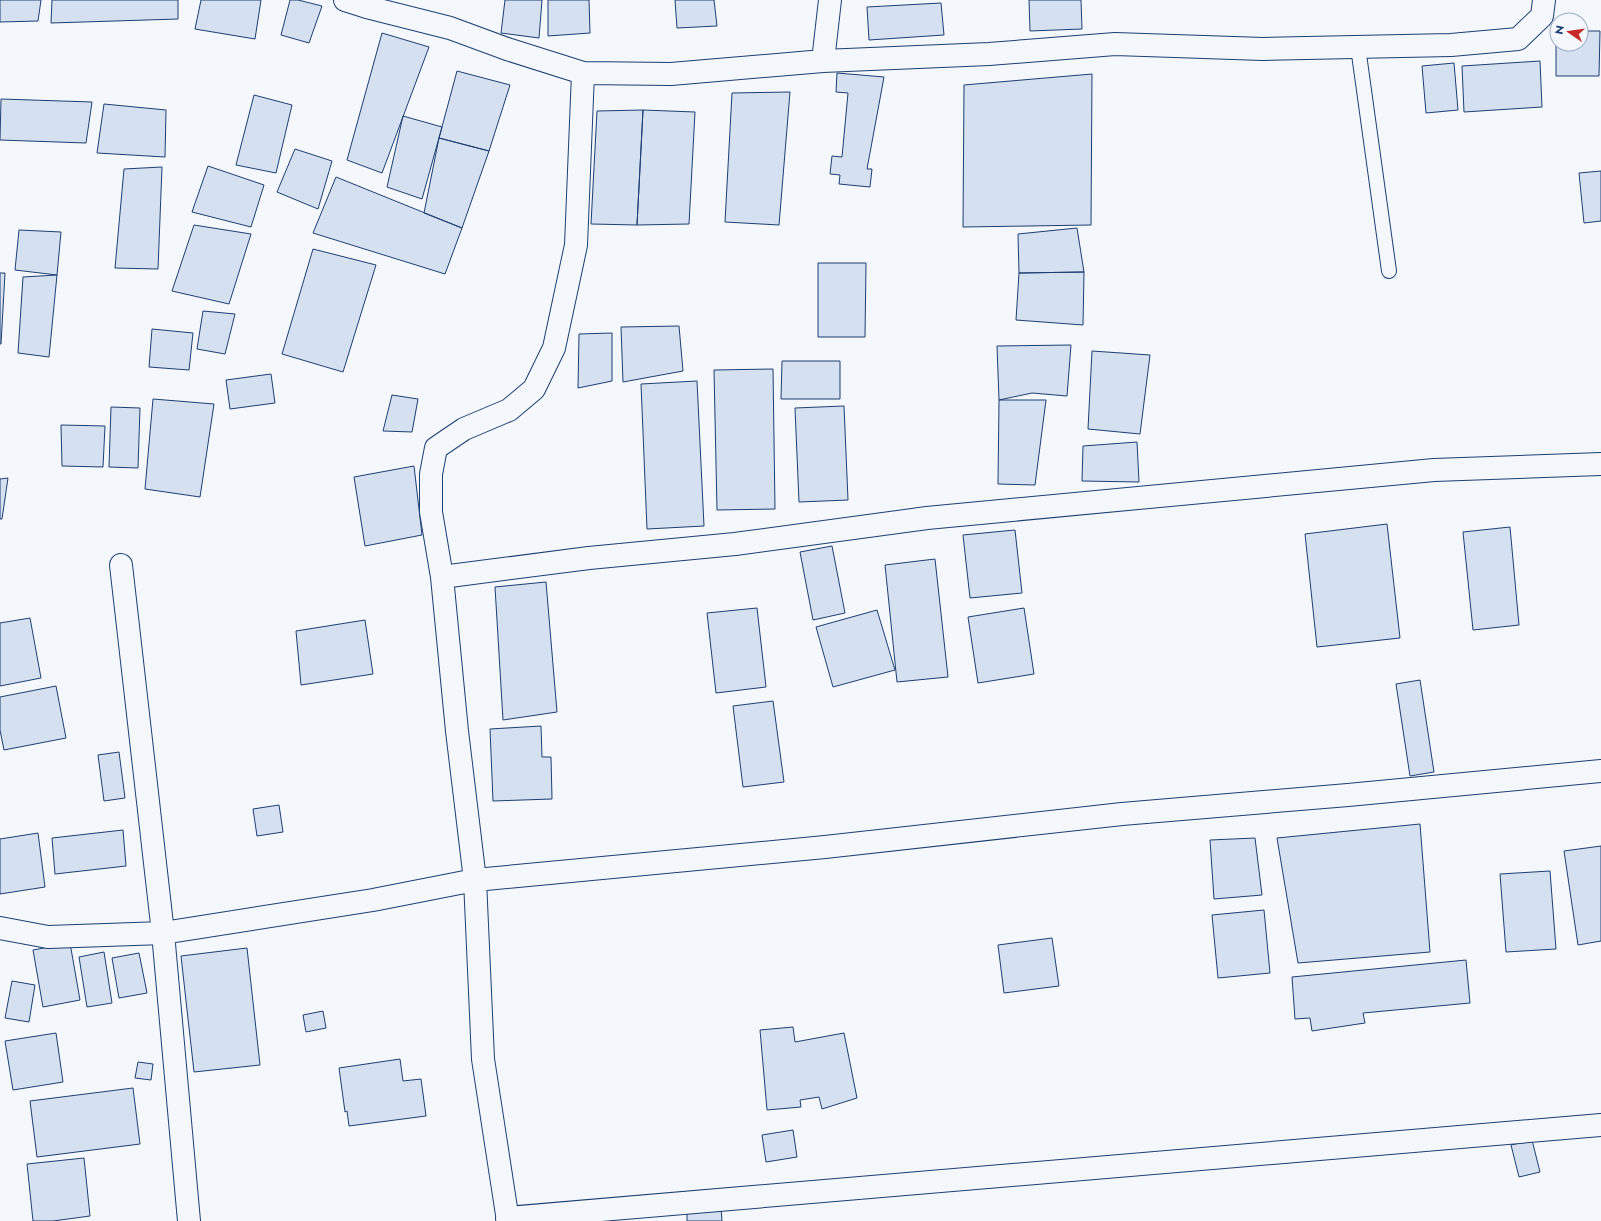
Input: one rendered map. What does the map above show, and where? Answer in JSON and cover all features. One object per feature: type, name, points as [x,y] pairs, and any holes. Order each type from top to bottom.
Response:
[{"type":"street","points":[[345,0],[450,28],[507,49],[583,73],[671,74],[824,61],[989,54],[1115,44],[1263,49],[1451,45],[1518,39],[1542,16],[1544,0]]},
{"type":"street","points":[[824,61],[830,0]]},
{"type":"street","points":[[583,73],[576,245],[554,348],[534,389],[509,410],[464,429],[436,448],[431,474],[431,512],[442,577],[457,731],[475,880],[483,1059],[508,1219],[1601,1124]]},
{"type":"street","points":[[442,577],[589,558],[736,544],[935,517],[1434,470],[1601,464]]},
{"type":"street","points":[[121,565],[163,933],[189,1221]]},
{"type":"street","points":[[0,928],[48,937],[163,933],[373,900],[475,880],[833,846],[1122,814],[1348,795],[1601,771]]},
{"type":"lane","points":[[1358,47],[1389,271]]},
{"type":"building","points":[[0,0],[41,0],[38,21],[0,22]]},
{"type":"building","points":[[52,0],[178,0],[178,19],[51,23]]},
{"type":"building","points":[[201,0],[261,0],[255,39],[195,29]]},
{"type":"building","points":[[290,0],[298,0],[322,6],[309,43],[281,35]]},
{"type":"building","points":[[505,0],[542,0],[539,38],[501,33]]},
{"type":"building","points":[[548,0],[589,0],[590,33],[548,36]]},
{"type":"building","points":[[675,0],[714,0],[717,26],[677,28]]},
{"type":"building","points":[[1029,0],[1081,0],[1082,29],[1030,31]]},
{"type":"building","points":[[941,3],[944,35],[869,40],[867,7]]},
{"type":"building","points":[[1589,31],[1600,31],[1599,76],[1556,76],[1556,52],[1589,52]]},
{"type":"building","points":[[382,33],[429,47],[382,173],[347,160]]},
{"type":"building","points":[[1540,61],[1542,107],[1464,112],[1462,66]]},
{"type":"building","points":[[1454,63],[1458,110],[1426,113],[1422,66]]},
{"type":"building","points":[[457,71],[510,85],[489,151],[439,138]]},
{"type":"building","points":[[837,73],[884,77],[867,169],[872,169],[870,187],[839,184],[840,175],[830,174],[832,156],[842,157],[848,93],[836,92]]},
{"type":"building","points":[[1092,74],[1091,225],[963,227],[964,85]]},
{"type":"building","points":[[790,92],[779,225],[725,222],[732,93]]},
{"type":"building","points":[[254,95],[292,105],[276,173],[236,165]]},
{"type":"building","points":[[1,99],[92,102],[86,143],[0,140]]},
{"type":"building","points":[[104,104],[166,110],[165,157],[97,153]]},
{"type":"building","points":[[643,110],[637,225],[591,224],[597,111]]},
{"type":"building","points":[[643,110],[695,112],[689,224],[637,225]]},
{"type":"building","points":[[403,116],[442,127],[422,199],[387,187]]},
{"type":"building","points":[[439,138],[489,151],[462,228],[424,213]]},
{"type":"building","points":[[295,149],[332,161],[318,209],[277,192]]},
{"type":"building","points":[[208,166],[264,185],[251,227],[192,212]]},
{"type":"building","points":[[162,167],[158,269],[115,268],[124,169]]},
{"type":"building","points":[[1601,171],[1601,221],[1584,223],[1579,173]]},
{"type":"building","points":[[336,177],[462,228],[445,274],[313,233]]},
{"type":"building","points":[[194,225],[251,234],[229,304],[172,291]]},
{"type":"building","points":[[1077,228],[1084,272],[1019,273],[1018,234]]},
{"type":"building","points":[[19,230],[61,232],[57,275],[15,270]]},
{"type":"building","points":[[313,249],[376,265],[343,372],[282,354]]},
{"type":"building","points":[[818,263],[866,263],[865,337],[818,337]]},
{"type":"building","points":[[1084,272],[1083,325],[1016,320],[1019,273]]},
{"type":"building","points":[[0,273],[5,273],[1,344],[0,344]]},
{"type":"building","points":[[57,275],[49,357],[18,353],[23,277]]},
{"type":"building","points":[[203,311],[235,314],[225,354],[197,349]]},
{"type":"building","points":[[679,326],[683,371],[623,382],[621,327]]},
{"type":"building","points":[[152,329],[193,333],[189,370],[149,367]]},
{"type":"building","points":[[612,333],[612,381],[578,388],[579,334]]},
{"type":"building","points":[[1071,345],[1067,396],[1032,393],[999,400],[997,346]]},
{"type":"building","points":[[1092,351],[1150,355],[1140,434],[1088,429]]},
{"type":"building","points":[[782,361],[840,361],[840,399],[781,399]]},
{"type":"building","points":[[773,369],[775,509],[717,510],[714,370]]},
{"type":"building","points":[[271,374],[275,403],[230,409],[226,380]]},
{"type":"building","points":[[697,381],[704,526],[647,529],[641,384]]},
{"type":"building","points":[[392,395],[418,399],[412,432],[383,431]]},
{"type":"building","points":[[153,399],[214,404],[200,497],[145,489]]},
{"type":"building","points":[[999,400],[1046,400],[1035,485],[998,484]]},
{"type":"building","points":[[844,406],[848,500],[799,502],[795,408]]},
{"type":"building","points":[[111,407],[140,408],[138,468],[109,467]]},
{"type":"building","points":[[61,425],[105,426],[103,467],[62,466]]},
{"type":"building","points":[[1137,442],[1139,482],[1082,481],[1083,446]]},
{"type":"building","points":[[414,466],[422,535],[365,546],[354,477]]},
{"type":"building","points":[[8,478],[2,519],[0,519],[0,479]]},
{"type":"building","points":[[1387,524],[1400,638],[1317,647],[1305,534]]},
{"type":"building","points":[[1510,527],[1519,625],[1473,630],[1463,532]]},
{"type":"building","points":[[1015,530],[1022,593],[970,598],[963,535]]},
{"type":"building","points":[[832,546],[845,613],[813,620],[800,552]]},
{"type":"building","points":[[935,559],[948,677],[897,682],[885,565]]},
{"type":"building","points":[[546,582],[557,712],[503,720],[495,587]]},
{"type":"building","points":[[757,608],[766,687],[716,693],[707,613]]},
{"type":"building","points":[[1024,608],[1034,674],[978,683],[968,617]]},
{"type":"building","points":[[877,610],[895,670],[833,687],[816,627]]},
{"type":"building","points":[[30,618],[41,678],[0,686],[0,623]]},
{"type":"building","points":[[365,620],[373,674],[301,685],[296,631]]},
{"type":"building","points":[[1420,680],[1434,772],[1410,776],[1396,684]]},
{"type":"building","points":[[56,686],[66,738],[4,750],[0,730],[0,697]]},
{"type":"building","points":[[773,701],[784,782],[743,787],[733,706]]},
{"type":"building","points":[[541,726],[542,757],[551,757],[552,799],[493,801],[490,729]]},
{"type":"building","points":[[119,752],[125,798],[104,801],[98,755]]},
{"type":"building","points":[[279,805],[283,832],[257,836],[253,809]]},
{"type":"building","points":[[1420,824],[1430,952],[1298,963],[1277,838]]},
{"type":"building","points":[[123,830],[126,866],[55,874],[52,838]]},
{"type":"building","points":[[38,833],[45,887],[0,894],[0,839]]},
{"type":"building","points":[[1255,838],[1262,895],[1214,899],[1210,840]]},
{"type":"building","points":[[1601,846],[1601,941],[1578,945],[1564,851]]},
{"type":"building","points":[[1550,871],[1556,949],[1506,952],[1500,874]]},
{"type":"building","points":[[1264,910],[1270,973],[1218,978],[1212,915]]},
{"type":"building","points":[[1052,938],[1059,986],[1004,993],[998,945]]},
{"type":"building","points":[[70,943],[80,1000],[43,1007],[33,950]]},
{"type":"building","points":[[247,948],[260,1065],[194,1072],[181,956]]},
{"type":"building","points":[[104,952],[112,1003],[87,1007],[79,957]]},
{"type":"building","points":[[139,953],[147,993],[119,998],[112,958]]},
{"type":"building","points":[[1466,960],[1470,1003],[1363,1013],[1365,1023],[1312,1031],[1310,1018],[1295,1019],[1292,977]]},
{"type":"building","points":[[12,981],[35,985],[29,1022],[5,1018]]},
{"type":"building","points":[[323,1011],[326,1028],[306,1032],[303,1015]]},
{"type":"building","points":[[793,1027],[795,1042],[844,1033],[857,1098],[822,1109],[819,1097],[800,1100],[801,1107],[767,1110],[760,1030]]},
{"type":"building","points":[[56,1033],[63,1082],[13,1090],[5,1041]]},
{"type":"building","points":[[400,1059],[403,1081],[421,1079],[426,1116],[349,1126],[347,1111],[345,1112],[339,1068]]},
{"type":"building","points":[[138,1062],[153,1064],[151,1080],[135,1078]]},
{"type":"building","points":[[133,1088],[140,1144],[37,1157],[30,1101]]},
{"type":"building","points":[[793,1130],[797,1157],[766,1162],[762,1135]]},
{"type":"building","points":[[1532,1140],[1540,1172],[1519,1177],[1511,1145]]},
{"type":"building","points":[[84,1158],[90,1216],[53,1221],[33,1221],[27,1164]]},
{"type":"building","points":[[721,1208],[722,1221],[687,1221],[687,1210]]}]
